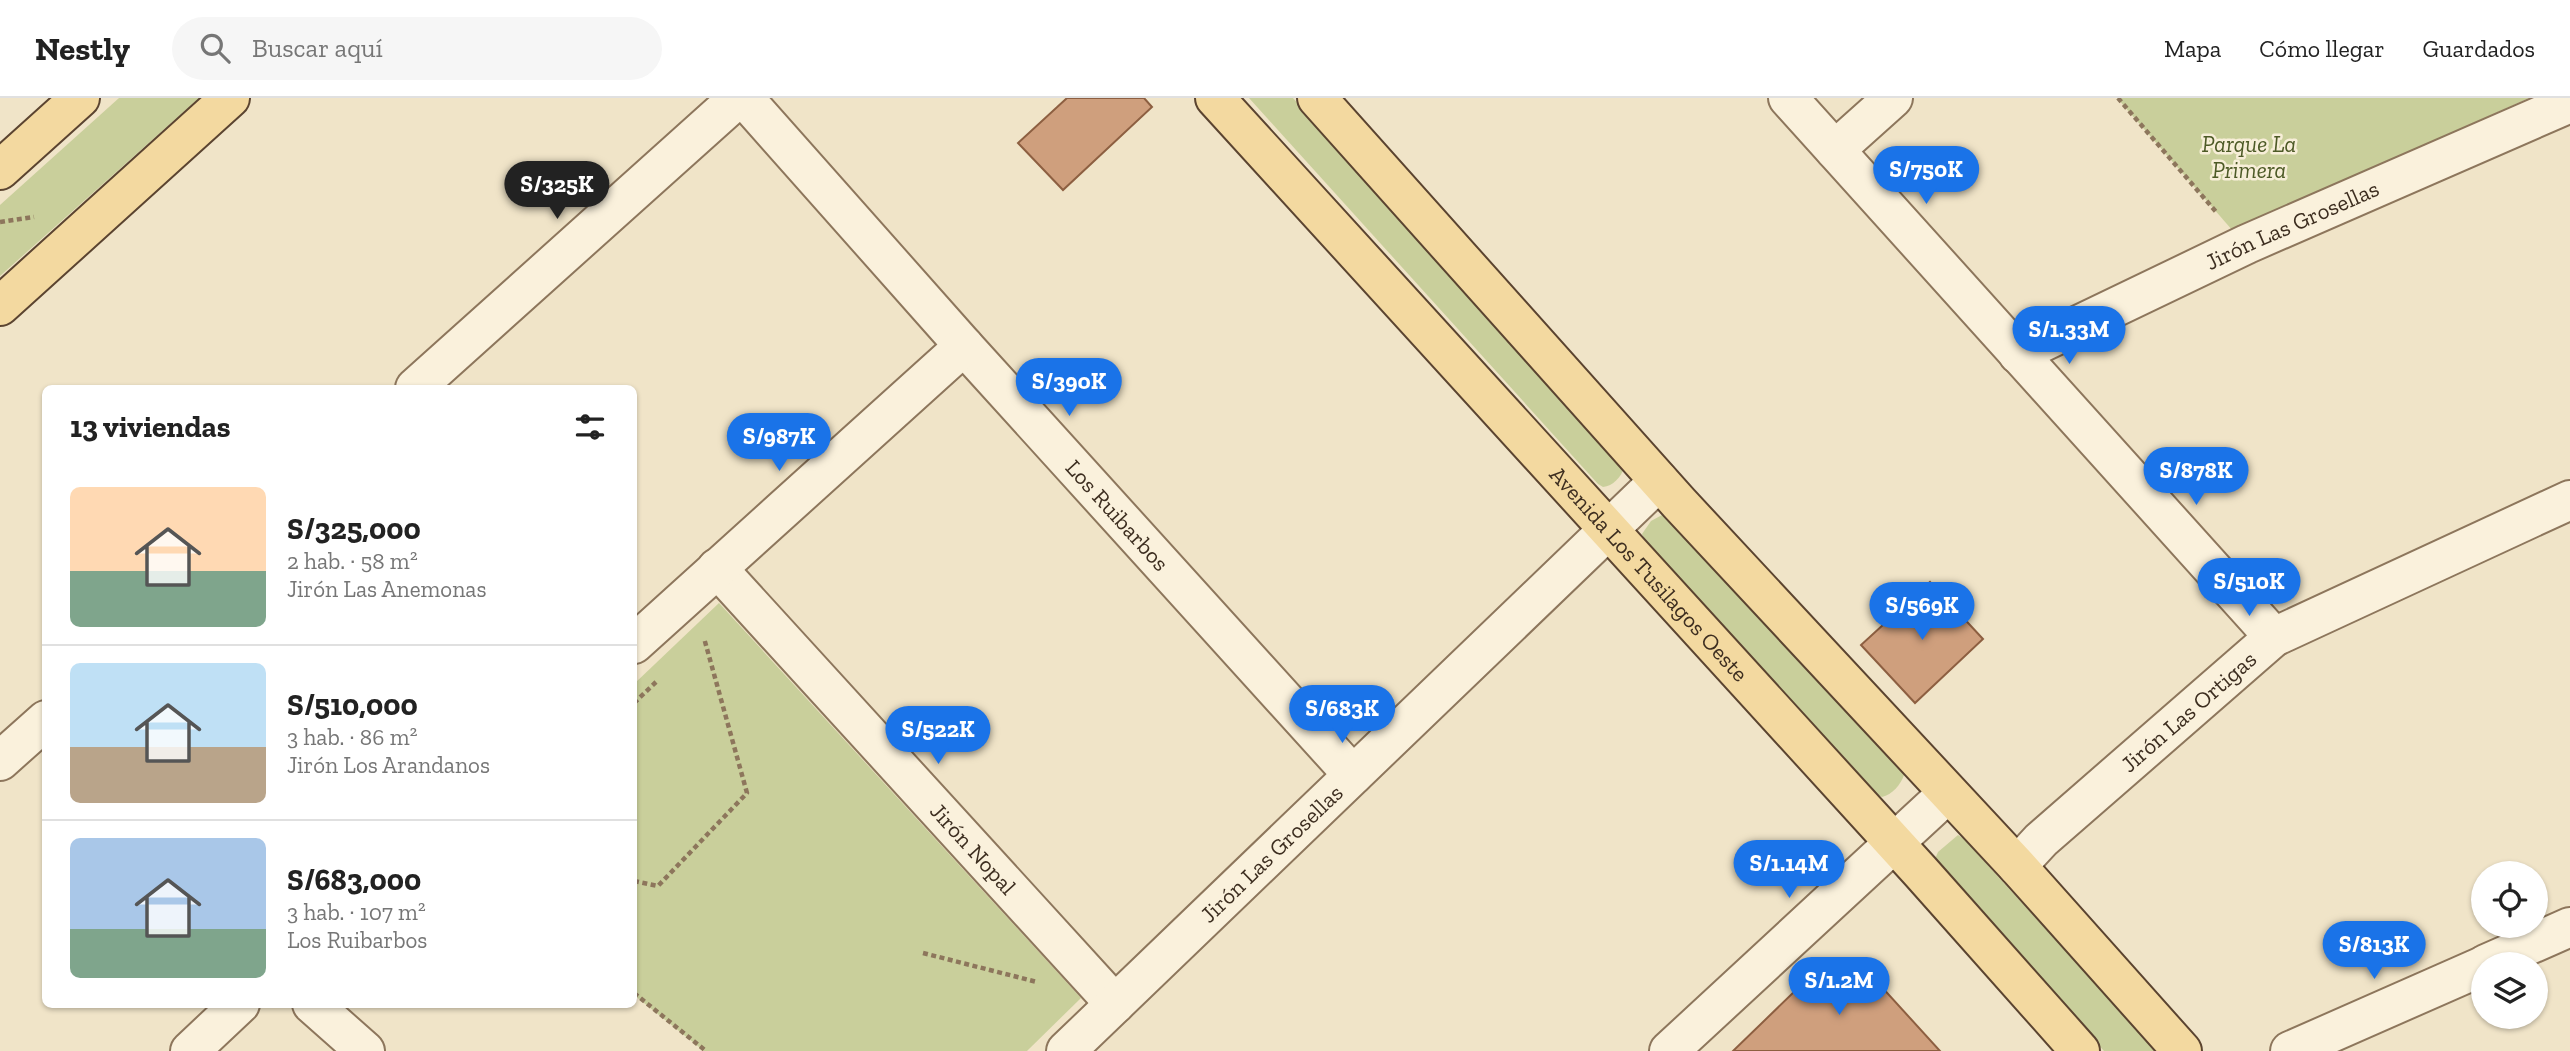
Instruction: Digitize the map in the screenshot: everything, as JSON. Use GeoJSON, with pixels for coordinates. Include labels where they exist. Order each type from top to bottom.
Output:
{"type":"FeatureCollection","features":[{"type":"Feature","properties":{"kind":"main road"},"geometry":{"type":"LineString","coordinates":[[0,170],[80,98]]}},
{"type":"Feature","properties":{"kind":"main road"},"geometry":{"type":"LineString","coordinates":[[0,306],[229,98]]}},
{"type":"Feature","properties":{"kind":"main road","name":"Avenida Los Tusilagos Oeste"},"geometry":{"type":"LineString","coordinates":[[1215,98],[1894,842],[2080,1051]]}},
{"type":"Feature","properties":{"kind":"main road"},"geometry":{"type":"LineString","coordinates":[[1317,98],[1659,481],[2017,866],[2182,1051]]}},
{"type":"Feature","properties":{"kind":"street","name":"Los Ruibarbos"},"geometry":{"type":"LineString","coordinates":[[741,98],[1353,775]]}},
{"type":"Feature","properties":{"kind":"street"},"geometry":{"type":"LineString","coordinates":[[418,385],[741,98]]}},
{"type":"Feature","properties":{"kind":"street"},"geometry":{"type":"LineString","coordinates":[[1788,98],[2274,637]]}},
{"type":"Feature","properties":{"kind":"street"},"geometry":{"type":"LineString","coordinates":[[1835,150],[1892,98]]}},
{"type":"Feature","properties":{"kind":"street","name":"Jirón Las Grosellas"},"geometry":{"type":"LineString","coordinates":[[2018,354],[2247,244],[2570,103]]}},
{"type":"Feature","properties":{"kind":"street"},"geometry":{"type":"LineString","coordinates":[[637,642],[964,346]]}},
{"type":"Feature","properties":{"kind":"street","name":"Jirón Las Grosellas"},"geometry":{"type":"LineString","coordinates":[[1066,1051],[1659,481]]}},
{"type":"Feature","properties":{"kind":"street","name":"Jirón Las Ortigas"},"geometry":{"type":"LineString","coordinates":[[2017,866],[2041,840],[2274,637],[2570,500]]}},
{"type":"Feature","properties":{"kind":"street","name":"Jirón Nopal"},"geometry":{"type":"LineString","coordinates":[[717,568],[1115,1004]]}},
{"type":"Feature","properties":{"kind":"street"},"geometry":{"type":"LineString","coordinates":[[0,761],[42,724]]}},
{"type":"Feature","properties":{"kind":"street"},"geometry":{"type":"LineString","coordinates":[[1669,1051],[1948,793]]}},
{"type":"Feature","properties":{"kind":"street"},"geometry":{"type":"LineString","coordinates":[[2514,952],[2570,927]]}},
{"type":"Feature","properties":{"kind":"street"},"geometry":{"type":"LineString","coordinates":[[2291,1051],[2471,971]]}},
{"type":"Feature","properties":{"kind":"street"},"geometry":{"type":"LineString","coordinates":[[190,1051],[236,1008]]}},
{"type":"Feature","properties":{"kind":"street"},"geometry":{"type":"LineString","coordinates":[[317,1008],[365,1051]]}},
{"type":"Feature","properties":{"kind":"path"},"geometry":{"type":"LineString","coordinates":[[2118,98],[2247,244]]}},
{"type":"Feature","properties":{"kind":"path"},"geometry":{"type":"LineString","coordinates":[[637,882],[657,886],[747,793],[704,638]]}},
{"type":"Feature","properties":{"kind":"path"},"geometry":{"type":"LineString","coordinates":[[923,953],[1049,985]]}},
{"type":"Feature","properties":{"kind":"path"},"geometry":{"type":"LineString","coordinates":[[637,995],[706,1051]]}},
{"type":"Feature","properties":{"kind":"green space"},"geometry":{"type":"Polygon","coordinates":[[[119,98],[199,98],[0,276],[0,205],[119,98]]]}},
{"type":"Feature","properties":{"kind":"green space"},"geometry":{"type":"Polygon","coordinates":[[[1249,98],[1293,98],[1620,460],[1624,468],[1616,480],[1603,487],[1598,484],[1249,98]]]}},
{"type":"Feature","properties":{"kind":"green space","name":"Parque La Primera"},"geometry":{"type":"Polygon","coordinates":[[[2117,98],[2529,98],[2233,231],[2117,98]]]}},
{"type":"Feature","properties":{"kind":"green space"},"geometry":{"type":"Polygon","coordinates":[[[1662,515],[1900,767],[1904,775],[1893,792],[1882,797],[1877,794],[1645,541],[1642,534],[1651,521],[1662,515]]]}},
{"type":"Feature","properties":{"kind":"green space"},"geometry":{"type":"Polygon","coordinates":[[[719,603],[1081,998],[1027,1051],[704,1051],[637,997],[637,681],[719,603]]]}},
{"type":"Feature","properties":{"kind":"green space"},"geometry":{"type":"Polygon","coordinates":[[[1958,835],[2156,1051],[2104,1051],[1938,866],[1935,859],[1938,852],[1958,835]]]}},
{"type":"Feature","properties":{"kind":"building"},"geometry":{"type":"Polygon","coordinates":[[[1067,98],[1144,98],[1152,107],[1063,190],[1018,143],[1067,98]]]}},
{"type":"Feature","properties":{"kind":"building"},"geometry":{"type":"Polygon","coordinates":[[[1930,582],[1983,639],[1915,703],[1861,645],[1930,582]]]}},
{"type":"Feature","properties":{"kind":"building"},"geometry":{"type":"Polygon","coordinates":[[[1828,959],[1859,962],[1940,1051],[1733,1051],[1828,959]]]}}]}
